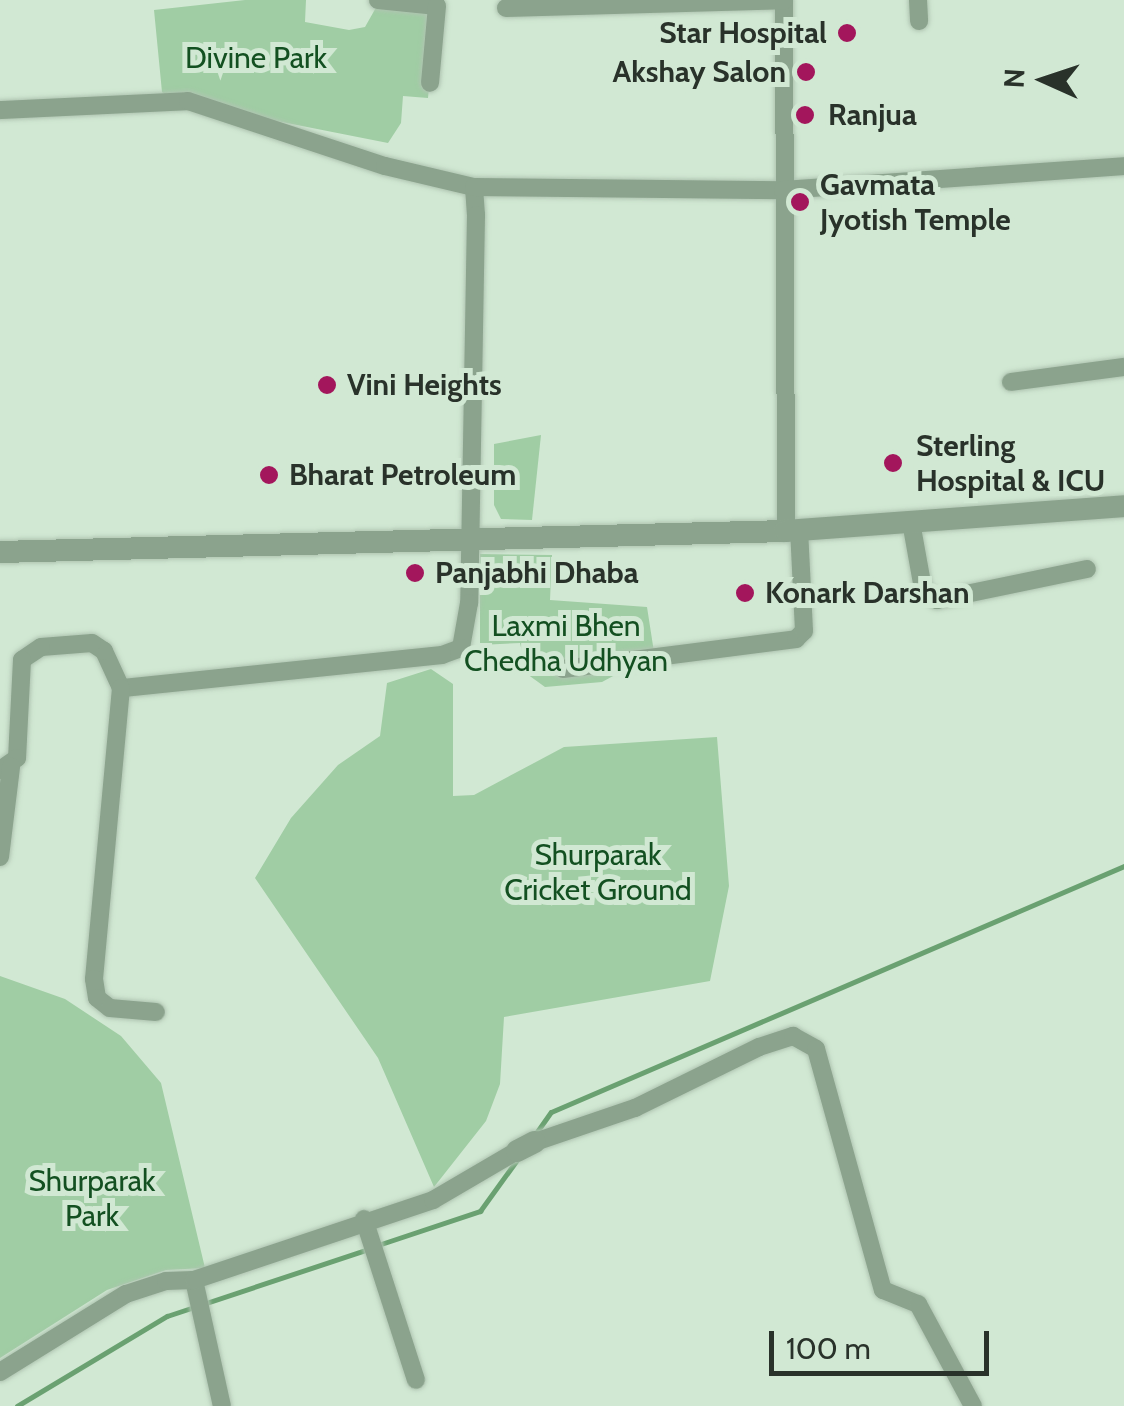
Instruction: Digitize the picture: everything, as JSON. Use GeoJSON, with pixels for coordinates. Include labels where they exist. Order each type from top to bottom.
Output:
{"type":"FeatureCollection","features":[{"type":"Feature","properties":{"kind":"street"},"geometry":{"type":"LineString","coordinates":[[378,0],[436,6],[430,84]]}},
{"type":"Feature","properties":{"kind":"street"},"geometry":{"type":"LineString","coordinates":[[506,8],[784,0],[792,531],[804,632],[796,638],[564,669]]}},
{"type":"Feature","properties":{"kind":"street"},"geometry":{"type":"LineString","coordinates":[[918,0],[919,20]]}},
{"type":"Feature","properties":{"kind":"street"},"geometry":{"type":"LineString","coordinates":[[0,110],[188,101],[385,166],[474,187],[784,190],[1124,166]]}},
{"type":"Feature","properties":{"kind":"street"},"geometry":{"type":"LineString","coordinates":[[121,688],[461,648],[468,629],[466,540],[474,187]]}},
{"type":"Feature","properties":{"kind":"street"},"geometry":{"type":"LineString","coordinates":[[1011,382],[1124,368]]}},
{"type":"Feature","properties":{"kind":"street"},"geometry":{"type":"LineString","coordinates":[[0,552],[792,531],[1124,506]]}},
{"type":"Feature","properties":{"kind":"street"},"geometry":{"type":"LineString","coordinates":[[910,522],[923,589],[937,600],[1086,569]]}},
{"type":"Feature","properties":{"kind":"street"},"geometry":{"type":"LineString","coordinates":[[0,857],[6,768],[17,758],[18,674],[30,650],[92,644],[104,651],[121,688],[94,979],[97,998],[110,1008],[156,1012]]}},
{"type":"Feature","properties":{"kind":"street"},"geometry":{"type":"LineString","coordinates":[[0,1372],[126,1294],[166,1281],[195,1283],[364,1219],[433,1200],[526,1147],[635,1108],[793,1036],[816,1049],[883,1290],[918,1304],[973,1406]]}},
{"type":"Feature","properties":{"kind":"street"},"geometry":{"type":"LineString","coordinates":[[364,1219],[416,1380]]}},
{"type":"Feature","properties":{"kind":"street"},"geometry":{"type":"LineString","coordinates":[[195,1283],[208,1324],[222,1406]]}},
{"type":"Feature","properties":{"kind":"green space","name":"Divine Park"},"geometry":{"type":"Polygon","coordinates":[[[245,0],[306,0],[305,22],[349,30],[365,27],[378,4],[437,6],[428,98],[403,96],[401,123],[388,143],[171,100],[162,92],[154,10],[245,0]]]}},
{"type":"Feature","properties":{"kind":"green space"},"geometry":{"type":"Polygon","coordinates":[[[541,435],[532,520],[501,519],[494,505],[494,444],[541,435]]]}},
{"type":"Feature","properties":{"kind":"green space","name":"Laxmi Bhen Chedha Udhyan"},"geometry":{"type":"Polygon","coordinates":[[[480,554],[552,555],[550,600],[647,607],[656,665],[626,669],[602,682],[545,687],[527,674],[520,643],[480,645],[480,554]]]}},
{"type":"Feature","properties":{"kind":"green space","name":"Shurparak Cricket Ground"},"geometry":{"type":"Polygon","coordinates":[[[431,669],[453,684],[453,796],[474,795],[564,747],[717,737],[729,886],[710,981],[504,1017],[500,1084],[486,1121],[434,1187],[378,1058],[255,878],[291,818],[338,765],[380,736],[387,683],[431,669]]]}},
{"type":"Feature","properties":{"kind":"green space","name":"Shurparak Park"},"geometry":{"type":"Polygon","coordinates":[[[0,976],[65,999],[121,1036],[161,1083],[205,1268],[166,1270],[107,1290],[0,1358],[0,976]]]}},
{"type":"Feature","properties":{"kind":"waterway"},"geometry":{"type":"LineString","coordinates":[[534,1136],[551,1112],[1124,866]]}},
{"type":"Feature","properties":{"kind":"waterway"},"geometry":{"type":"LineString","coordinates":[[378,1245],[480,1211],[516,1161]]}},
{"type":"Feature","properties":{"kind":"waterway"},"geometry":{"type":"LineString","coordinates":[[17,1406],[167,1316],[368,1249]]}},
{"type":"Feature","properties":{"kind":"place","name":"Star Hospital"},"geometry":{"type":"Point","coordinates":[847,33]}},
{"type":"Feature","properties":{"kind":"place","name":"Akshay Salon"},"geometry":{"type":"Point","coordinates":[806,72]}},
{"type":"Feature","properties":{"kind":"place","name":"Ranjua"},"geometry":{"type":"Point","coordinates":[805,115]}},
{"type":"Feature","properties":{"kind":"place","name":"Gavmata Jyotish Temple"},"geometry":{"type":"Point","coordinates":[800,202]}},
{"type":"Feature","properties":{"kind":"place","name":"Vini Heights"},"geometry":{"type":"Point","coordinates":[327,385]}},
{"type":"Feature","properties":{"kind":"place","name":"Sterling Hospital & ICU"},"geometry":{"type":"Point","coordinates":[893,463]}},
{"type":"Feature","properties":{"kind":"place","name":"Bharat Petroleum"},"geometry":{"type":"Point","coordinates":[269,475]}},
{"type":"Feature","properties":{"kind":"place","name":"Panjabhi Dhaba"},"geometry":{"type":"Point","coordinates":[415,573]}},
{"type":"Feature","properties":{"kind":"place","name":"Konark Darshan"},"geometry":{"type":"Point","coordinates":[745,593]}}]}
